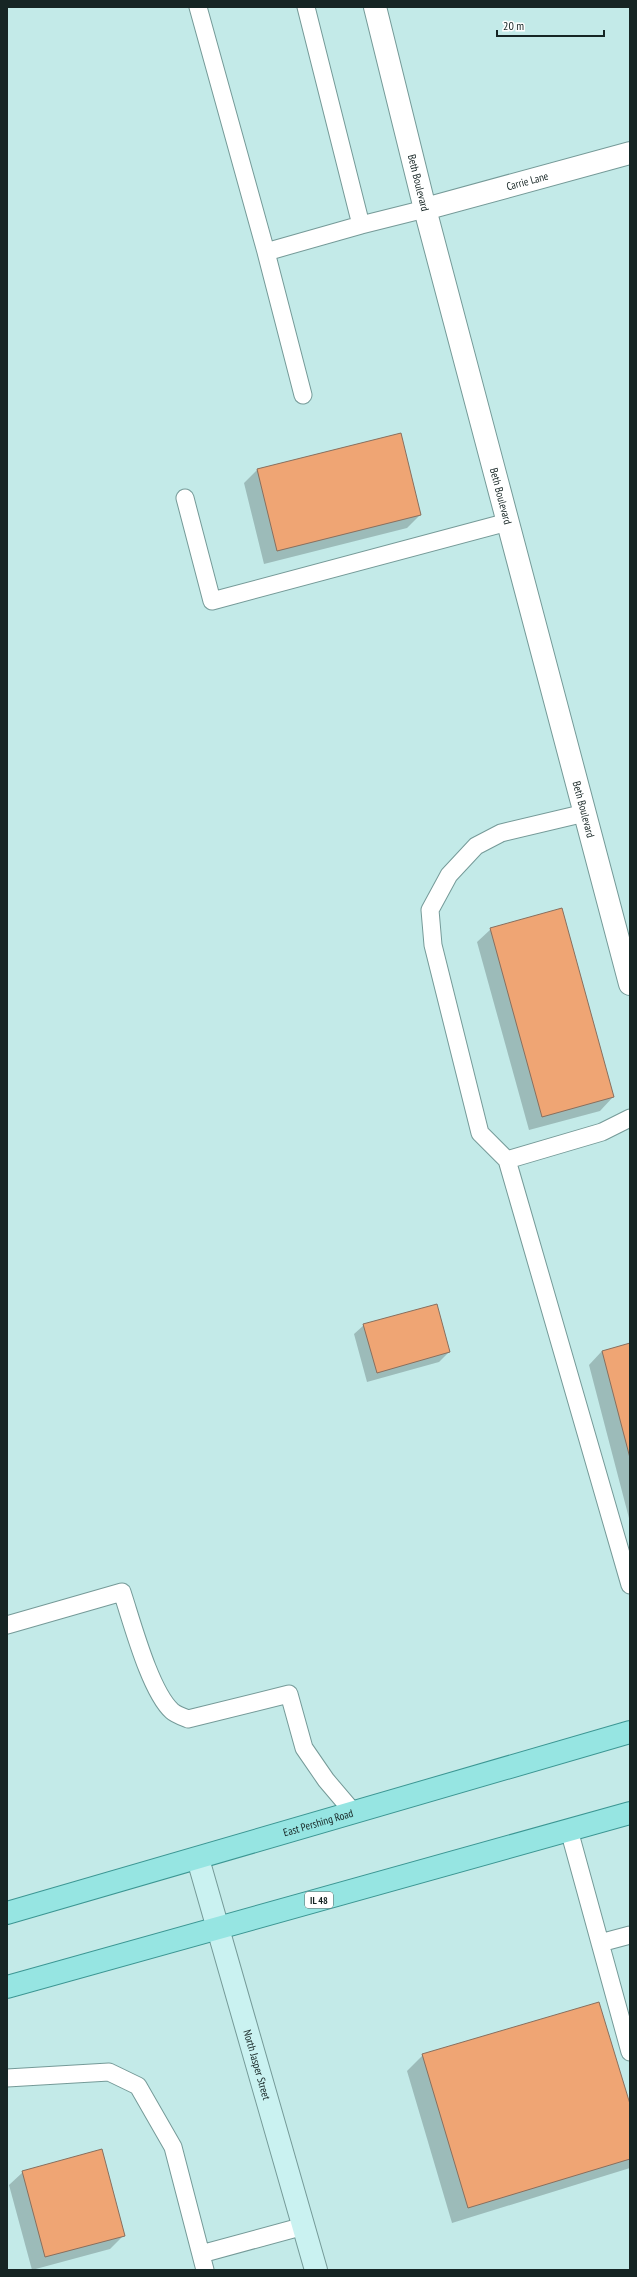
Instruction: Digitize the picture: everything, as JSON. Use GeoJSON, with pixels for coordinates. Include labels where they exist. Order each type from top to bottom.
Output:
{"type":"FeatureCollection","features":[{"type":"Feature","properties":{"kind":"main road","name":"East Pershing Road"},"geometry":{"type":"LineString","coordinates":[[7,1913],[630,1732]]}},
{"type":"Feature","properties":{"kind":"main road","name":"IL 48"},"geometry":{"type":"LineString","coordinates":[[7,1987],[630,1813]]}},
{"type":"Feature","properties":{"kind":"street","name":"Beth Boulevard"},"geometry":{"type":"LineString","coordinates":[[375,7],[425,209],[630,984]]}},
{"type":"Feature","properties":{"kind":"street","name":"Carrie Lane"},"geometry":{"type":"LineString","coordinates":[[425,209],[630,153]]}},
{"type":"Feature","properties":{"kind":"street","name":"North Jasper Street"},"geometry":{"type":"LineString","coordinates":[[198,1858],[316,2270]]}},
{"type":"Feature","properties":{"kind":"lane"},"geometry":{"type":"LineString","coordinates":[[198,7],[266,252],[303,395]]}},
{"type":"Feature","properties":{"kind":"lane"},"geometry":{"type":"LineString","coordinates":[[306,7],[361,225]]}},
{"type":"Feature","properties":{"kind":"lane"},"geometry":{"type":"LineString","coordinates":[[266,252],[361,225],[425,209]]}},
{"type":"Feature","properties":{"kind":"lane"},"geometry":{"type":"LineString","coordinates":[[185,498],[212,601],[508,522]]}},
{"type":"Feature","properties":{"kind":"lane"},"geometry":{"type":"LineString","coordinates":[[585,813],[501,834],[476,846],[448,875],[430,910],[432,945],[480,1133],[507,1160],[630,1586]]}},
{"type":"Feature","properties":{"kind":"lane"},"geometry":{"type":"LineString","coordinates":[[507,1160],[602,1132],[630,1118]]}},
{"type":"Feature","properties":{"kind":"lane"},"geometry":{"type":"LineString","coordinates":[[7,1625],[122,1592],[148,1669],[158,1690],[172,1711],[188,1719],[288,1694],[304,1748],[326,1780],[354,1813]]}},
{"type":"Feature","properties":{"kind":"lane"},"geometry":{"type":"LineString","coordinates":[[569,1830],[630,2052]]}},
{"type":"Feature","properties":{"kind":"lane"},"geometry":{"type":"LineString","coordinates":[[600,1943],[630,1935]]}},
{"type":"Feature","properties":{"kind":"lane"},"geometry":{"type":"LineString","coordinates":[[7,2078],[108,2072],[138,2086],[173,2147],[203,2262],[304,2226]]}},
{"type":"Feature","properties":{"kind":"building"},"geometry":{"type":"Polygon","coordinates":[[[401,433],[421,515],[277,551],[257,469],[401,433]]]}},
{"type":"Feature","properties":{"kind":"building"},"geometry":{"type":"Polygon","coordinates":[[[562,908],[614,1097],[542,1117],[490,928],[562,908]]]}},
{"type":"Feature","properties":{"kind":"building"},"geometry":{"type":"Polygon","coordinates":[[[437,1304],[450,1352],[377,1373],[363,1324],[437,1304]]]}},
{"type":"Feature","properties":{"kind":"building"},"geometry":{"type":"Polygon","coordinates":[[[630,1343],[630,1458],[602,1351],[630,1343]]]}},
{"type":"Feature","properties":{"kind":"building"},"geometry":{"type":"Polygon","coordinates":[[[599,2002],[630,2104],[630,2159],[468,2208],[422,2054],[599,2002]]]}},
{"type":"Feature","properties":{"kind":"building"},"geometry":{"type":"Polygon","coordinates":[[[102,2149],[125,2236],[45,2257],[22,2171],[102,2149]]]}}]}
